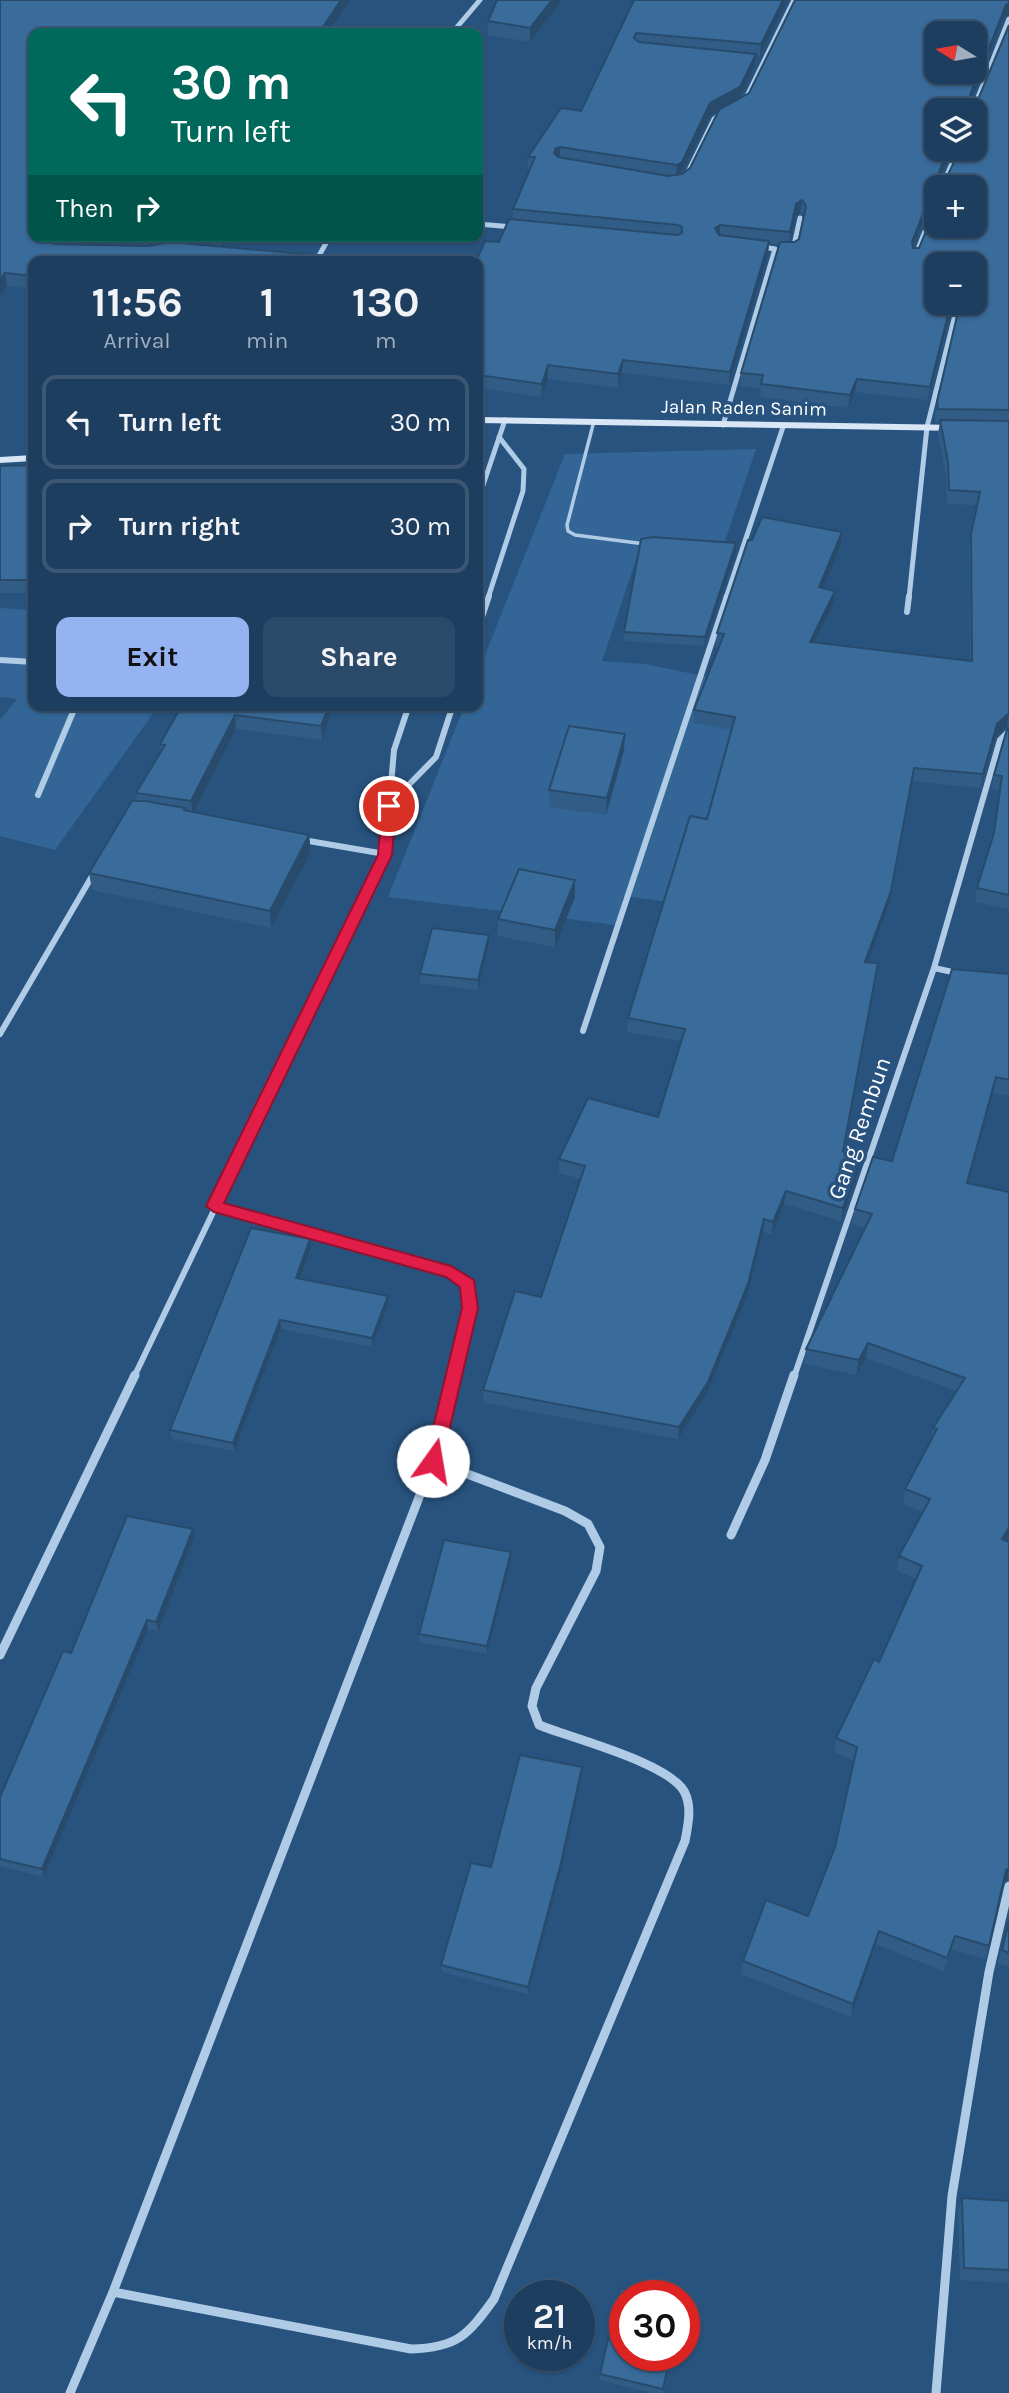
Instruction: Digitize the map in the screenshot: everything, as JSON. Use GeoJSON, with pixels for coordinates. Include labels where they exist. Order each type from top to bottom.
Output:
{"type":"FeatureCollection","features":[{"type":"Feature","properties":{"kind":"street"},"geometry":{"type":"LineString","coordinates":[[456,28],[480,0]]}},
{"type":"Feature","properties":{"kind":"street"},"geometry":{"type":"LineString","coordinates":[[743,103],[794,0]]}},
{"type":"Feature","properties":{"kind":"street"},"geometry":{"type":"LineString","coordinates":[[978,98],[1009,19]]}},
{"type":"Feature","properties":{"kind":"street"},"geometry":{"type":"LineString","coordinates":[[751,61],[763,62]]}},
{"type":"Feature","properties":{"kind":"street"},"geometry":{"type":"LineString","coordinates":[[678,183],[685,178],[714,119],[729,111]]}},
{"type":"Feature","properties":{"kind":"street"},"geometry":{"type":"LineString","coordinates":[[753,246],[793,250],[800,218]]}},
{"type":"Feature","properties":{"kind":"street"},"geometry":{"type":"LineString","coordinates":[[483,225],[517,228]]}},
{"type":"Feature","properties":{"kind":"street"},"geometry":{"type":"LineString","coordinates":[[915,257],[924,234]]}},
{"type":"Feature","properties":{"kind":"street"},"geometry":{"type":"LineString","coordinates":[[723,425],[775,249]]}},
{"type":"Feature","properties":{"kind":"street"},"geometry":{"type":"LineString","coordinates":[[906,612],[927,427],[955,315]]}},
{"type":"Feature","properties":{"kind":"street","name":"Jalan Raden Sanim"},"geometry":{"type":"LineString","coordinates":[[483,420],[968,428]]}},
{"type":"Feature","properties":{"kind":"street"},"geometry":{"type":"LineString","coordinates":[[483,485],[505,420]]}},
{"type":"Feature","properties":{"kind":"street"},"geometry":{"type":"LineString","coordinates":[[583,1031],[783,427]]}},
{"type":"Feature","properties":{"kind":"street"},"geometry":{"type":"LineString","coordinates":[[483,614],[523,491],[524,468],[499,437]]}},
{"type":"Feature","properties":{"kind":"street"},"geometry":{"type":"LineString","coordinates":[[0,460],[28,458]]}},
{"type":"Feature","properties":{"kind":"street"},"geometry":{"type":"LineString","coordinates":[[0,660],[28,662]]}},
{"type":"Feature","properties":{"kind":"street"},"geometry":{"type":"LineString","coordinates":[[38,795],[73,711]]}},
{"type":"Feature","properties":{"kind":"street"},"geometry":{"type":"LineString","coordinates":[[0,1655],[385,855],[394,750],[407,711]]}},
{"type":"Feature","properties":{"kind":"street"},"geometry":{"type":"LineString","coordinates":[[389,806],[436,757],[451,711]]}},
{"type":"Feature","properties":{"kind":"street","name":"Gang Rembun"},"geometry":{"type":"LineString","coordinates":[[731,1535],[765,1460],[934,968],[1000,740],[1009,731]]}},
{"type":"Feature","properties":{"kind":"street"},"geometry":{"type":"LineString","coordinates":[[293,838],[385,855]]}},
{"type":"Feature","properties":{"kind":"street"},"geometry":{"type":"LineString","coordinates":[[0,1034],[101,861]]}},
{"type":"Feature","properties":{"kind":"street"},"geometry":{"type":"LineString","coordinates":[[934,968],[972,977]]}},
{"type":"Feature","properties":{"kind":"street"},"geometry":{"type":"LineString","coordinates":[[71,2393],[113,2292],[433,1461],[470,1308],[468,1284],[451,1272],[214,1206]]}},
{"type":"Feature","properties":{"kind":"street"},"geometry":{"type":"LineString","coordinates":[[113,2292],[411,2349],[439,2349],[466,2337],[494,2300],[685,1841],[690,1809],[683,1788],[662,1771],[539,1725],[532,1706],[536,1688],[596,1571],[600,1547],[587,1524],[565,1511],[433,1461]]}},
{"type":"Feature","properties":{"kind":"street"},"geometry":{"type":"LineString","coordinates":[[936,2393],[952,2196],[989,1972],[1009,1886]]}},
{"type":"Feature","properties":{"kind":"lane"},"geometry":{"type":"LineString","coordinates":[[594,421],[567,525],[568,531],[575,535],[648,544]]}},
{"type":"Feature","properties":{"kind":"shaded area"},"geometry":{"type":"Polygon","coordinates":[[[756,449],[722,550],[641,545],[602,661],[645,664],[805,697],[693,905],[624,896],[617,925],[388,897],[463,711],[483,711],[483,660],[565,454],[756,449]]]}},
{"type":"Feature","properties":{"kind":"shaded area"},"geometry":{"type":"Polygon","coordinates":[[[0,608],[28,610],[28,711],[155,711],[55,850],[0,836],[0,720],[17,699],[0,697],[0,608]]]}},
{"type":"Feature","properties":{"kind":"building"},"geometry":{"type":"Polygon","coordinates":[[[0,0],[341,0],[322,28],[28,28],[28,242],[148,246],[170,242],[326,256],[28,256],[28,275],[5,273],[0,280],[0,0]]]}},
{"type":"Feature","properties":{"kind":"building"},"geometry":{"type":"Polygon","coordinates":[[[497,0],[552,0],[530,28],[488,21],[497,0]]]}},
{"type":"Feature","properties":{"kind":"building"},"geometry":{"type":"Polygon","coordinates":[[[634,0],[783,0],[761,44],[636,33],[634,38],[639,42],[756,54],[740,87],[710,103],[682,162],[677,165],[560,147],[556,148],[554,153],[558,157],[668,176],[682,174],[690,168],[719,110],[749,93],[795,0],[1009,0],[987,52],[987,21],[924,21],[924,84],[974,84],[970,98],[924,98],[924,161],[944,161],[940,175],[924,175],[924,211],[912,242],[913,248],[919,248],[924,236],[987,238],[987,175],[948,175],[954,161],[987,161],[987,98],[979,98],[984,84],[987,84],[987,78],[1009,25],[1009,410],[938,409],[937,402],[957,315],[987,315],[987,252],[924,252],[924,315],[948,315],[930,387],[857,379],[850,395],[761,384],[763,375],[741,373],[780,242],[794,242],[799,239],[806,206],[802,200],[796,204],[790,232],[720,225],[715,228],[719,235],[769,241],[730,372],[623,360],[618,374],[548,365],[542,384],[483,376],[483,256],[478,256],[485,241],[499,242],[509,219],[677,235],[682,233],[682,227],[678,225],[513,209],[535,157],[528,157],[561,108],[581,111],[634,0]]]}},
{"type":"Feature","properties":{"kind":"building"},"geometry":{"type":"Polygon","coordinates":[[[940,420],[1009,421],[1009,713],[997,724],[983,774],[914,768],[891,891],[865,962],[878,963],[843,1151],[861,1156],[843,1208],[786,1191],[773,1222],[764,1219],[748,1284],[708,1382],[679,1427],[483,1390],[515,1291],[541,1297],[585,1166],[559,1159],[588,1098],[658,1117],[685,1029],[628,1018],[690,816],[707,819],[735,717],[694,710],[724,634],[717,633],[748,540],[752,540],[762,517],[842,532],[819,587],[835,591],[810,642],[972,661],[971,534],[980,492],[949,490],[948,462],[940,420]]]}},
{"type":"Feature","properties":{"kind":"building"},"geometry":{"type":"Polygon","coordinates":[[[28,465],[28,580],[0,580],[0,466],[28,465]]]}},
{"type":"Feature","properties":{"kind":"building"},"geometry":{"type":"Polygon","coordinates":[[[652,537],[736,543],[705,637],[624,632],[641,539],[652,537]]]}},
{"type":"Feature","properties":{"kind":"building"},"geometry":{"type":"Polygon","coordinates":[[[179,711],[327,711],[321,726],[235,715],[191,801],[136,793],[165,745],[160,744],[179,711]]]}},
{"type":"Feature","properties":{"kind":"building"},"geometry":{"type":"Polygon","coordinates":[[[569,726],[625,734],[607,798],[549,790],[569,726]]]}},
{"type":"Feature","properties":{"kind":"building"},"geometry":{"type":"Polygon","coordinates":[[[1009,728],[1009,895],[977,888],[994,833],[1002,776],[994,775],[1009,728]]]}},
{"type":"Feature","properties":{"kind":"building"},"geometry":{"type":"Polygon","coordinates":[[[132,801],[185,808],[184,810],[309,835],[270,911],[89,873],[132,801]]]}},
{"type":"Feature","properties":{"kind":"building"},"geometry":{"type":"Polygon","coordinates":[[[519,869],[575,880],[555,930],[498,919],[519,869]]]}},
{"type":"Feature","properties":{"kind":"building"},"geometry":{"type":"Polygon","coordinates":[[[432,928],[489,935],[478,980],[420,974],[432,928]]]}},
{"type":"Feature","properties":{"kind":"building"},"geometry":{"type":"Polygon","coordinates":[[[952,969],[1009,974],[1009,1080],[996,1077],[967,1183],[1009,1192],[1009,1528],[1002,1539],[1009,1542],[1009,1868],[1006,1870],[989,1946],[955,1936],[947,1958],[879,1931],[853,2004],[743,1961],[766,1900],[808,1916],[835,1847],[857,1747],[836,1738],[874,1659],[879,1662],[922,1566],[899,1556],[930,1499],[905,1489],[937,1429],[933,1428],[965,1378],[868,1343],[859,1360],[806,1349],[872,1214],[855,1209],[873,1157],[892,1161],[952,969]]]}},
{"type":"Feature","properties":{"kind":"building"},"geometry":{"type":"Polygon","coordinates":[[[251,1228],[310,1239],[296,1278],[388,1296],[372,1338],[280,1320],[233,1443],[170,1430],[251,1228]]]}},
{"type":"Feature","properties":{"kind":"building"},"geometry":{"type":"Polygon","coordinates":[[[127,1516],[193,1529],[156,1622],[147,1620],[42,1869],[0,1859],[0,1797],[63,1651],[71,1653],[127,1516]]]}},
{"type":"Feature","properties":{"kind":"building"},"geometry":{"type":"Polygon","coordinates":[[[444,1540],[511,1552],[487,1646],[419,1634],[444,1540]]]}},
{"type":"Feature","properties":{"kind":"building"},"geometry":{"type":"Polygon","coordinates":[[[520,1755],[582,1767],[561,1863],[528,1987],[441,1965],[471,1863],[491,1867],[520,1755]]]}},
{"type":"Feature","properties":{"kind":"building"},"geometry":{"type":"Polygon","coordinates":[[[1009,1921],[1009,1953],[1002,1950],[1009,1921]]]}},
{"type":"Feature","properties":{"kind":"building"},"geometry":{"type":"Polygon","coordinates":[[[962,2198],[1009,2201],[1009,2270],[964,2268],[962,2198]]]}},
{"type":"Feature","properties":{"kind":"building"},"geometry":{"type":"Polygon","coordinates":[[[609,2335],[609,2371],[667,2371],[663,2389],[600,2374],[609,2335]]]}},
{"type":"Feature","properties":{"kind":"route"},"geometry":{"type":"LineString","coordinates":[[389,806],[385,855],[214,1206],[451,1272],[468,1284],[470,1308],[433,1461]]}}]}
